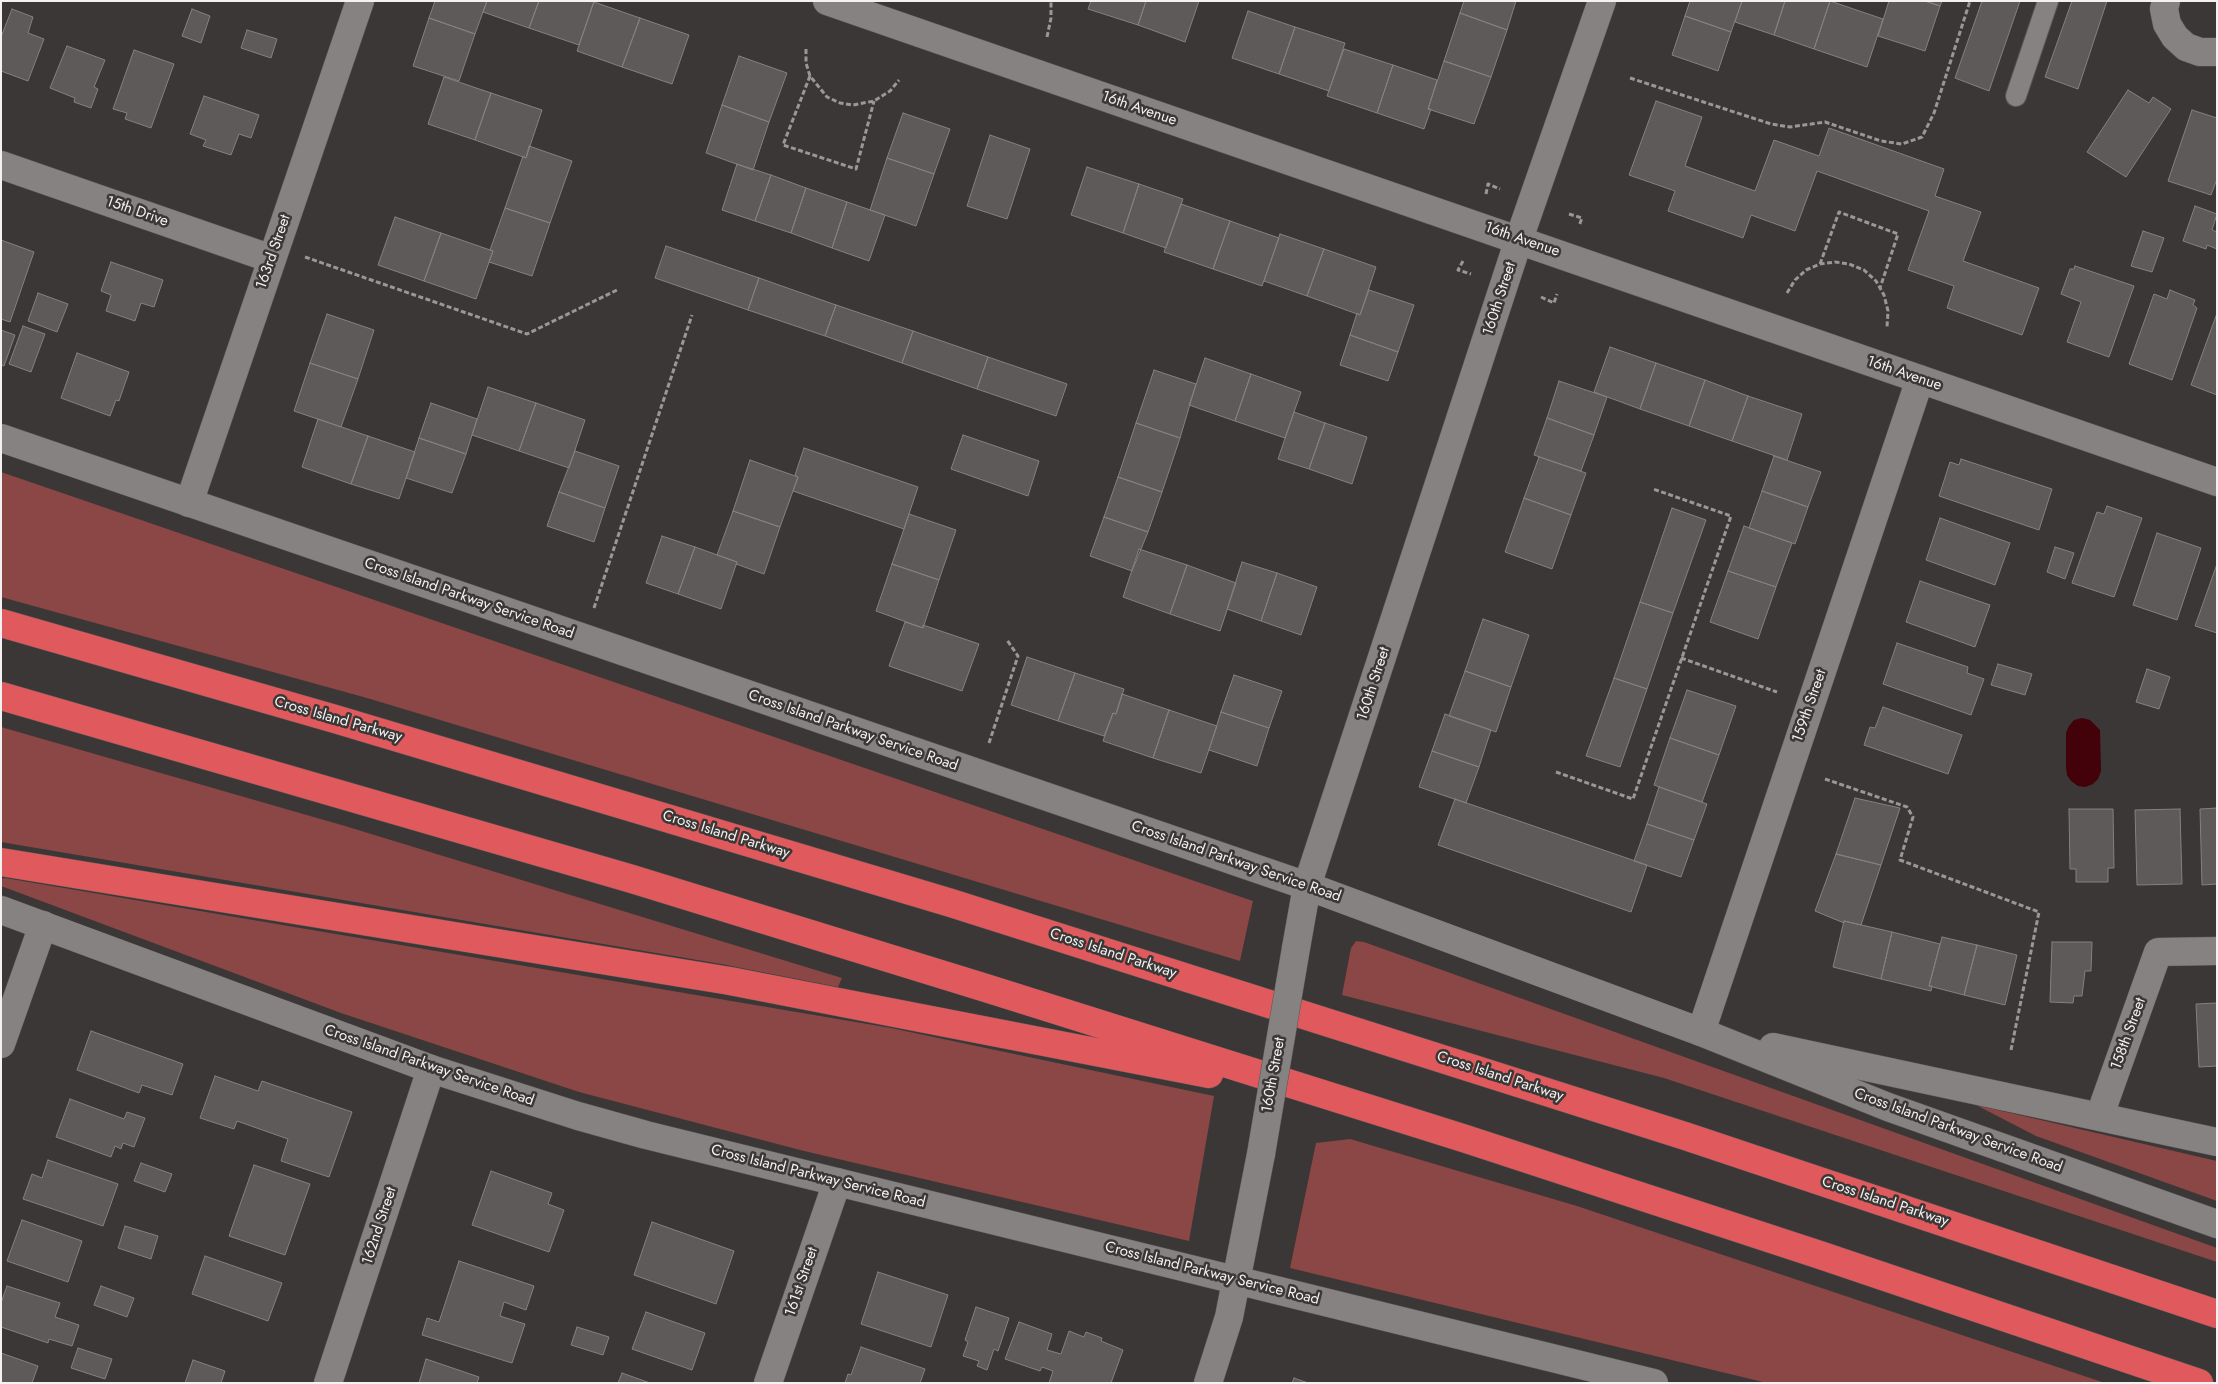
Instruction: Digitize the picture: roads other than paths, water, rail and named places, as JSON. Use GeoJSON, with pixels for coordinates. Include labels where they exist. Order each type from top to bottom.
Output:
{"type":"FeatureCollection","features":[{"type":"Feature","properties":{"kind":"highway","name":"Cross Island Parkway"},"geometry":{"type":"LineString","coordinates":[[1,623],[335,719],[951,903],[1543,1090],[2217,1314]]}},
{"type":"Feature","properties":{"kind":"highway"},"geometry":{"type":"LineString","coordinates":[[1,696],[632,879],[1347,1102],[1820,1255],[2199,1383]]}},
{"type":"Feature","properties":{"kind":"highway"},"geometry":{"type":"LineString","coordinates":[[1,862],[730,981],[1347,1102]]}},
{"type":"Feature","properties":{"kind":"highway"},"geometry":{"type":"LineString","coordinates":[[1989,1237],[2217,1303]]}},
{"type":"Feature","properties":{"kind":"street","name":"163rd Street"},"geometry":{"type":"LineString","coordinates":[[189,503],[360,1]]}},
{"type":"Feature","properties":{"kind":"street","name":"16th Avenue"},"geometry":{"type":"LineString","coordinates":[[827,1],[1520,239],[2217,482]]}},
{"type":"Feature","properties":{"kind":"street","name":"160th Street"},"geometry":{"type":"LineString","coordinates":[[1208,1383],[1229,1317],[1237,1281],[1307,886],[1520,239],[1602,1]]}},
{"type":"Feature","properties":{"kind":"street"},"geometry":{"type":"LineString","coordinates":[[2166,1],[2164,9],[2167,24],[2174,37],[2186,47],[2200,52],[2217,52]]}},
{"type":"Feature","properties":{"kind":"street","name":"15th Drive"},"geometry":{"type":"LineString","coordinates":[[1,166],[272,258]]}},
{"type":"Feature","properties":{"kind":"street","name":"159th Street"},"geometry":{"type":"LineString","coordinates":[[1701,1032],[1920,379]]}},
{"type":"Feature","properties":{"kind":"street","name":"Cross Island Parkway Service Road"},"geometry":{"type":"LineString","coordinates":[[1,438],[1307,886],[1701,1032],[1888,1107],[2217,1224]]}},
{"type":"Feature","properties":{"kind":"street","name":"Cross Island Parkway Service Road"},"geometry":{"type":"LineString","coordinates":[[1,910],[431,1069],[587,1118],[837,1182],[1651,1382]]}},
{"type":"Feature","properties":{"kind":"street"},"geometry":{"type":"LineString","coordinates":[[1,1044],[42,925]]}},
{"type":"Feature","properties":{"kind":"street","name":"158th Street"},"geometry":{"type":"LineString","coordinates":[[2100,1115],[2158,952],[2217,951]]}},
{"type":"Feature","properties":{"kind":"street","name":"Cross Island Parkway Service Road"},"geometry":{"type":"LineString","coordinates":[[1701,1032],[2100,1115],[2217,1142]]}},
{"type":"Feature","properties":{"kind":"street","name":"162nd Street"},"geometry":{"type":"LineString","coordinates":[[328,1383],[431,1069]]}},
{"type":"Feature","properties":{"kind":"street","name":"161st Street"},"geometry":{"type":"LineString","coordinates":[[768,1383],[837,1182]]}},
{"type":"Feature","properties":{"kind":"lane"},"geometry":{"type":"LineString","coordinates":[[2016,96],[2048,1]]}}]}
